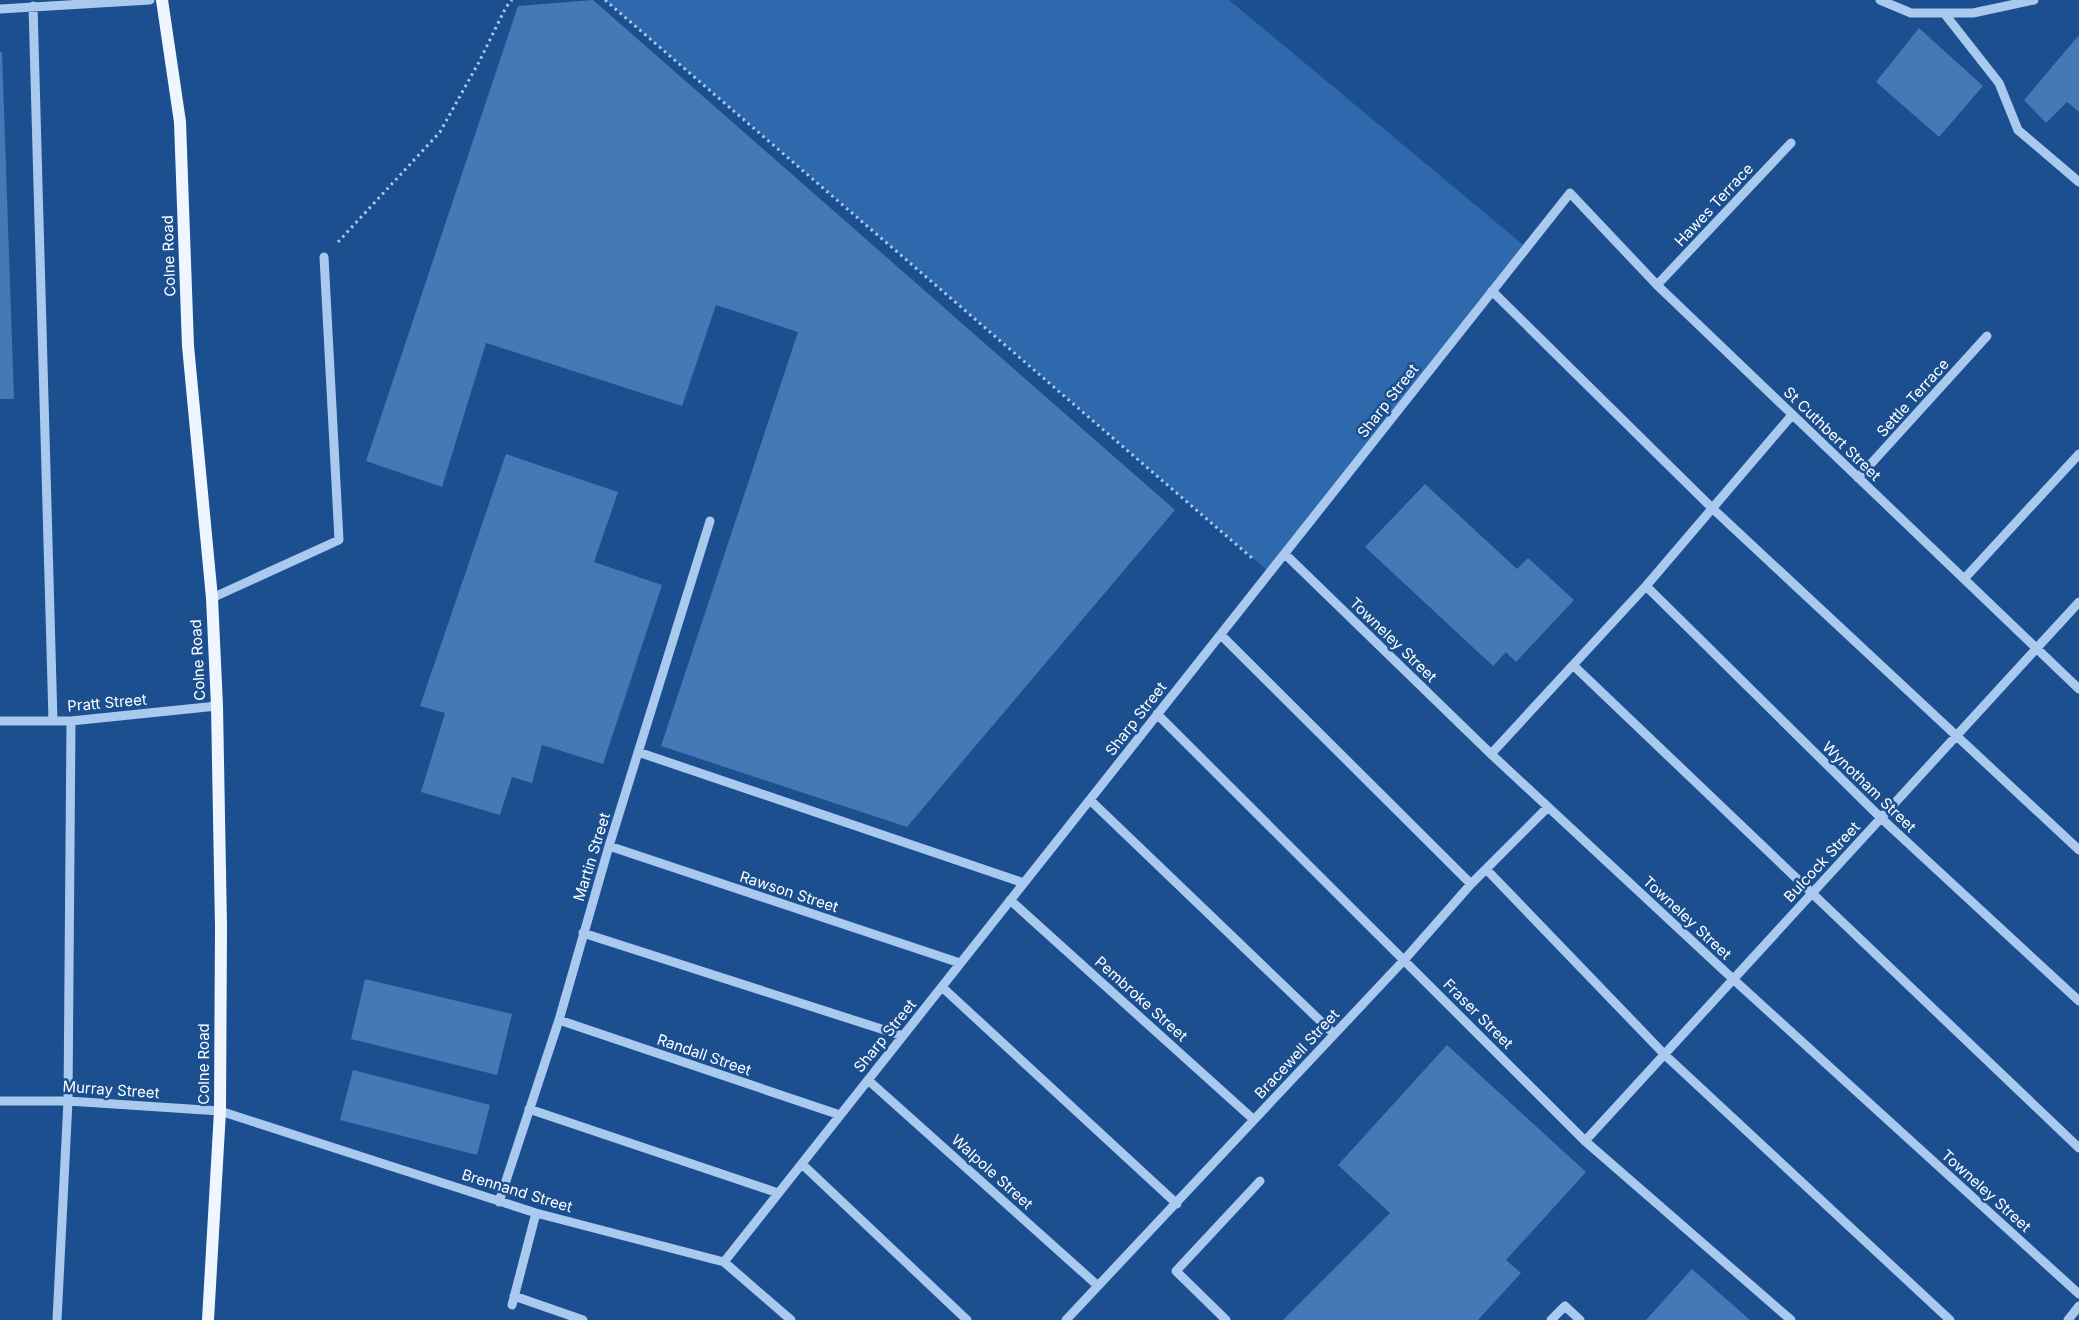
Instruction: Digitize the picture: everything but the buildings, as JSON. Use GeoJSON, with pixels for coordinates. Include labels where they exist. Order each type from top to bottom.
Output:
{"type":"FeatureCollection","features":[{"type":"Feature","properties":{"kind":"main road","name":"Colne Road"},"geometry":{"type":"LineString","coordinates":[[162,0],[180,122],[188,346],[212,598],[217,706],[221,927],[220,1112],[208,1320]]}},
{"type":"Feature","properties":{"kind":"street"},"geometry":{"type":"LineString","coordinates":[[0,9],[150,0]]}},
{"type":"Feature","properties":{"kind":"street"},"geometry":{"type":"LineString","coordinates":[[1880,0],[1911,13],[1973,13],[2034,0]]}},
{"type":"Feature","properties":{"kind":"street"},"geometry":{"type":"LineString","coordinates":[[33,6],[53,721]]}},
{"type":"Feature","properties":{"kind":"street"},"geometry":{"type":"LineString","coordinates":[[1944,13],[1999,83],[2018,130],[2079,182]]}},
{"type":"Feature","properties":{"kind":"street","name":"Hawes Terrace"},"geometry":{"type":"LineString","coordinates":[[1657,285],[1791,143]]}},
{"type":"Feature","properties":{"kind":"street","name":"Sharp Street"},"geometry":{"type":"LineString","coordinates":[[724,1262],[1570,193]]}},
{"type":"Feature","properties":{"kind":"street","name":"St Cuthbert Street"},"geometry":{"type":"LineString","coordinates":[[1570,193],[1657,285],[2079,690]]}},
{"type":"Feature","properties":{"kind":"street"},"geometry":{"type":"LineString","coordinates":[[212,598],[339,540],[324,257]]}},
{"type":"Feature","properties":{"kind":"street"},"geometry":{"type":"LineString","coordinates":[[1492,291],[1712,508],[2079,850]]}},
{"type":"Feature","properties":{"kind":"street","name":"Settle Terrace"},"geometry":{"type":"LineString","coordinates":[[1858,478],[1987,336]]}},
{"type":"Feature","properties":{"kind":"street"},"geometry":{"type":"LineString","coordinates":[[1491,754],[1646,586],[1792,415]]}},
{"type":"Feature","properties":{"kind":"street"},"geometry":{"type":"LineString","coordinates":[[1964,579],[2079,454]]}},
{"type":"Feature","properties":{"kind":"street","name":"Martin Street"},"geometry":{"type":"LineString","coordinates":[[499,1202],[559,1020],[609,846],[710,521]]}},
{"type":"Feature","properties":{"kind":"street","name":"Towneley Street"},"geometry":{"type":"LineString","coordinates":[[1284,554],[1491,754],[1733,980],[2079,1294]]}},
{"type":"Feature","properties":{"kind":"street","name":"Wynotham Street"},"geometry":{"type":"LineString","coordinates":[[1646,586],[1881,818],[2079,1001]]}},
{"type":"Feature","properties":{"kind":"street","name":"Bulcock Street"},"geometry":{"type":"LineString","coordinates":[[1585,1141],[2079,602]]}},
{"type":"Feature","properties":{"kind":"street"},"geometry":{"type":"LineString","coordinates":[[1221,635],[1471,884]]}},
{"type":"Feature","properties":{"kind":"street"},"geometry":{"type":"LineString","coordinates":[[1573,665],[2079,1148]]}},
{"type":"Feature","properties":{"kind":"street","name":"Pratt Street"},"geometry":{"type":"LineString","coordinates":[[0,720],[71,721],[217,706]]}},
{"type":"Feature","properties":{"kind":"street","name":"Fraser Street"},"geometry":{"type":"LineString","coordinates":[[1158,714],[1585,1141],[1792,1320]]}},
{"type":"Feature","properties":{"kind":"street"},"geometry":{"type":"LineString","coordinates":[[57,1320],[68,1100],[71,721]]}},
{"type":"Feature","properties":{"kind":"street"},"geometry":{"type":"LineString","coordinates":[[638,752],[1024,882]]}},
{"type":"Feature","properties":{"kind":"street"},"geometry":{"type":"LineString","coordinates":[[1090,800],[1334,1034]]}},
{"type":"Feature","properties":{"kind":"street","name":"Bracewell Street"},"geometry":{"type":"LineString","coordinates":[[1066,1320],[1097,1285],[1177,1204],[1253,1120],[1405,959],[1471,884],[1548,807]]}},
{"type":"Feature","properties":{"kind":"street","name":"Rawson Street"},"geometry":{"type":"LineString","coordinates":[[609,846],[960,963]]}},
{"type":"Feature","properties":{"kind":"street"},"geometry":{"type":"LineString","coordinates":[[1486,869],[1665,1055],[1950,1320]]}},
{"type":"Feature","properties":{"kind":"street","name":"Pembroke Street"},"geometry":{"type":"LineString","coordinates":[[1010,900],[1253,1120]]}},
{"type":"Feature","properties":{"kind":"street"},"geometry":{"type":"LineString","coordinates":[[583,933],[903,1036]]}},
{"type":"Feature","properties":{"kind":"street"},"geometry":{"type":"LineString","coordinates":[[942,987],[1177,1204]]}},
{"type":"Feature","properties":{"kind":"street","name":"Randall Street"},"geometry":{"type":"LineString","coordinates":[[559,1020],[840,1116]]}},
{"type":"Feature","properties":{"kind":"street","name":"Walpole Street"},"geometry":{"type":"LineString","coordinates":[[868,1080],[1097,1285]]}},
{"type":"Feature","properties":{"kind":"street","name":"Murray Street"},"geometry":{"type":"LineString","coordinates":[[0,1100],[68,1100],[220,1112]]}},
{"type":"Feature","properties":{"kind":"street"},"geometry":{"type":"LineString","coordinates":[[529,1109],[778,1193]]}},
{"type":"Feature","properties":{"kind":"street","name":"Brennand Street"},"geometry":{"type":"LineString","coordinates":[[220,1112],[499,1202],[724,1262],[791,1320]]}},
{"type":"Feature","properties":{"kind":"street"},"geometry":{"type":"LineString","coordinates":[[802,1164],[967,1320]]}},
{"type":"Feature","properties":{"kind":"street"},"geometry":{"type":"LineString","coordinates":[[1226,1320],[1176,1271],[1260,1182]]}},
{"type":"Feature","properties":{"kind":"street"},"geometry":{"type":"LineString","coordinates":[[536,1213],[513,1301],[583,1320]]}},
{"type":"Feature","properties":{"kind":"street"},"geometry":{"type":"LineString","coordinates":[[1552,1320],[1565,1306],[1580,1320]]}},
{"type":"Feature","properties":{"kind":"street"},"geometry":{"type":"LineString","coordinates":[[2068,1320],[2079,1306]]}},
{"type":"Feature","properties":{"kind":"path"},"geometry":{"type":"LineString","coordinates":[[324,257],[440,132],[479,62],[506,7],[512,0]]}},
{"type":"Feature","properties":{"kind":"path"},"geometry":{"type":"LineString","coordinates":[[605,0],[1270,573]]}},
{"type":"Feature","properties":{"kind":"shaded area"},"geometry":{"type":"Polygon","coordinates":[[[605,0],[1229,0],[1527,248],[1270,573],[605,0]]]}}]}
